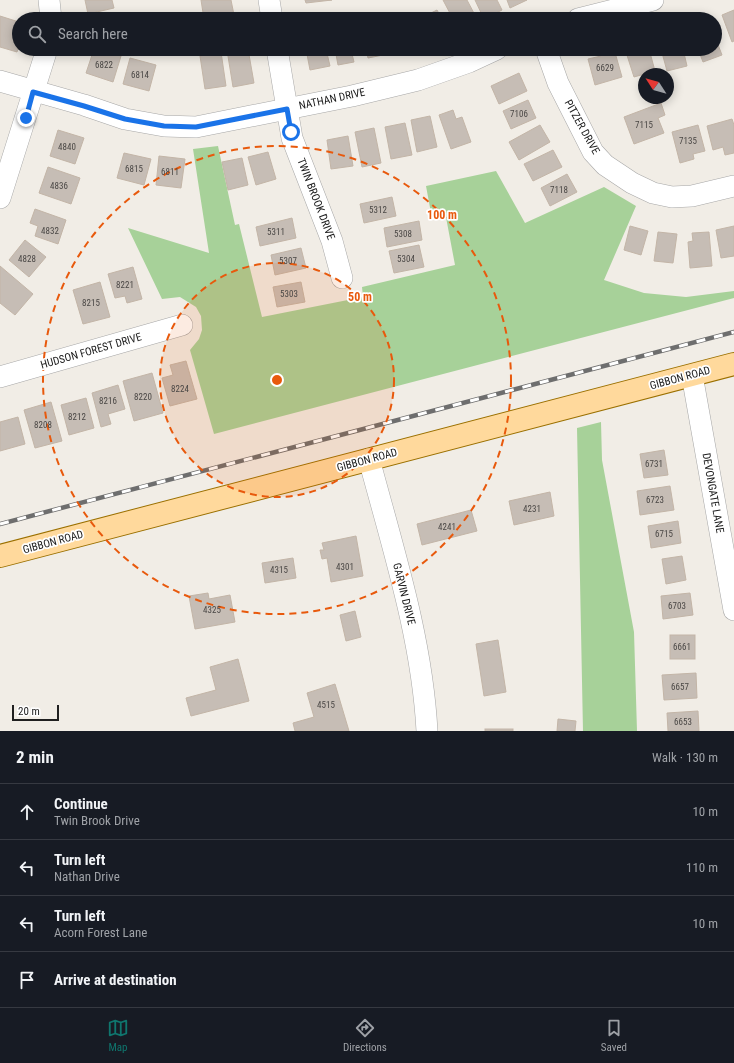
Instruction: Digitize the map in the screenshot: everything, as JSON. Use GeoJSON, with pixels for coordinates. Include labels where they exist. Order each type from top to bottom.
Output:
{"type":"FeatureCollection","features":[{"type":"Feature","properties":{"kind":"main road","name":"GIBBON ROAD"},"geometry":{"type":"LineString","coordinates":[[0,556],[734,364]]}},
{"type":"Feature","properties":{"kind":"street"},"geometry":{"type":"LineString","coordinates":[[49,0],[50,12]]}},
{"type":"Feature","properties":{"kind":"street"},"geometry":{"type":"LineString","coordinates":[[269,0],[271,12]]}},
{"type":"Feature","properties":{"kind":"street"},"geometry":{"type":"LineString","coordinates":[[606,12],[653,0]]}},
{"type":"Feature","properties":{"kind":"street"},"geometry":{"type":"LineString","coordinates":[[0,198],[45,56]]}},
{"type":"Feature","properties":{"kind":"street","name":"TWIN BROOK DRIVE"},"geometry":{"type":"LineString","coordinates":[[278,56],[292,138],[332,241],[342,278]]}},
{"type":"Feature","properties":{"kind":"street","name":"NATHAN DRIVE"},"geometry":{"type":"LineString","coordinates":[[0,81],[125,119],[164,126],[196,127],[287,109],[418,80],[482,56]]}},
{"type":"Feature","properties":{"kind":"street","name":"PITZER DRIVE"},"geometry":{"type":"LineString","coordinates":[[548,56],[558,83],[593,152],[605,165],[632,183],[653,192],[672,197],[692,196],[734,186]]}},
{"type":"Feature","properties":{"kind":"street","name":"HUDSON FOREST DRIVE"},"geometry":{"type":"LineString","coordinates":[[0,377],[182,325]]}},
{"type":"Feature","properties":{"kind":"street","name":"DEVONGATE LANE"},"geometry":{"type":"LineString","coordinates":[[692,375],[734,610]]}},
{"type":"Feature","properties":{"kind":"street","name":"GARVIN DRIVE"},"geometry":{"type":"LineString","coordinates":[[369,459],[410,612],[420,663],[427,731]]}},
{"type":"Feature","properties":{"kind":"green space"},"geometry":{"type":"Polygon","coordinates":[[[218,146],[235,225],[239,224],[262,317],[363,297],[362,287],[455,265],[445,212],[431,213],[426,186],[496,171],[525,223],[604,187],[636,206],[604,280],[644,293],[686,297],[734,291],[734,298],[214,434],[190,350],[199,339],[202,330],[201,316],[196,307],[180,297],[162,299],[128,228],[209,253],[193,149],[218,146]]]}},
{"type":"Feature","properties":{"kind":"green space"},"geometry":{"type":"Polygon","coordinates":[[[601,422],[602,460],[634,632],[637,731],[583,731],[577,428],[601,422]]]}},
{"type":"Feature","properties":{"kind":"building"},"geometry":{"type":"Polygon","coordinates":[[[85,0],[112,0],[114,8],[97,12],[88,12],[85,0]]]}},
{"type":"Feature","properties":{"kind":"building"},"geometry":{"type":"Polygon","coordinates":[[[201,0],[231,0],[233,12],[203,12],[201,0]]]}},
{"type":"Feature","properties":{"kind":"building"},"geometry":{"type":"Polygon","coordinates":[[[305,0],[332,0],[306,3],[305,0]]]}},
{"type":"Feature","properties":{"kind":"building"},"geometry":{"type":"Polygon","coordinates":[[[443,0],[467,0],[473,12],[449,12],[443,0]]]}},
{"type":"Feature","properties":{"kind":"building"},"geometry":{"type":"Polygon","coordinates":[[[475,0],[497,0],[502,10],[498,12],[481,12],[475,0]]]}},
{"type":"Feature","properties":{"kind":"building"},"geometry":{"type":"Polygon","coordinates":[[[507,0],[527,0],[510,8],[507,0]]]}},
{"type":"Feature","properties":{"kind":"building"},"geometry":{"type":"Polygon","coordinates":[[[734,10],[734,41],[732,42],[722,15],[734,10]]]}},
{"type":"Feature","properties":{"kind":"building"},"geometry":{"type":"Polygon","coordinates":[[[0,16],[12,20],[12,51],[0,47],[0,16]]]}},
{"type":"Feature","properties":{"kind":"building"},"geometry":{"type":"Polygon","coordinates":[[[92,56],[121,56],[113,82],[86,73],[92,56]]]}},
{"type":"Feature","properties":{"kind":"building"},"geometry":{"type":"Polygon","coordinates":[[[200,56],[222,56],[226,86],[205,89],[200,56]]]}},
{"type":"Feature","properties":{"kind":"building"},"geometry":{"type":"Polygon","coordinates":[[[228,56],[249,56],[254,83],[233,87],[228,56]]]}},
{"type":"Feature","properties":{"kind":"building"},"geometry":{"type":"Polygon","coordinates":[[[307,56],[328,56],[330,66],[310,70],[307,56]]]}},
{"type":"Feature","properties":{"kind":"building"},"geometry":{"type":"Polygon","coordinates":[[[336,56],[352,56],[354,62],[338,65],[336,56]]]}},
{"type":"Feature","properties":{"kind":"building"},"geometry":{"type":"Polygon","coordinates":[[[368,56],[378,56],[368,58],[368,56]]]}},
{"type":"Feature","properties":{"kind":"building"},"geometry":{"type":"Polygon","coordinates":[[[601,56],[616,56],[622,77],[595,85],[588,59],[601,56]]]}},
{"type":"Feature","properties":{"kind":"building"},"geometry":{"type":"Polygon","coordinates":[[[627,56],[651,56],[654,68],[638,68],[638,76],[634,77],[627,56]]]}},
{"type":"Feature","properties":{"kind":"building"},"geometry":{"type":"Polygon","coordinates":[[[663,56],[685,56],[687,66],[674,69],[674,68],[666,68],[663,56]]]}},
{"type":"Feature","properties":{"kind":"building"},"geometry":{"type":"Polygon","coordinates":[[[701,56],[719,56],[703,62],[701,56]]]}},
{"type":"Feature","properties":{"kind":"building"},"geometry":{"type":"Polygon","coordinates":[[[130,58],[156,65],[149,91],[123,84],[130,58]]]}},
{"type":"Feature","properties":{"kind":"building"},"geometry":{"type":"Polygon","coordinates":[[[519,73],[527,91],[499,104],[491,86],[519,73]]]}},
{"type":"Feature","properties":{"kind":"building"},"geometry":{"type":"Polygon","coordinates":[[[528,100],[536,118],[511,129],[503,111],[528,100]]]}},
{"type":"Feature","properties":{"kind":"building"},"geometry":{"type":"Polygon","coordinates":[[[661,104],[665,115],[658,118],[664,133],[634,144],[624,117],[661,104]]]}},
{"type":"Feature","properties":{"kind":"building"},"geometry":{"type":"Polygon","coordinates":[[[453,110],[456,119],[462,117],[471,142],[451,149],[439,115],[453,110]]]}},
{"type":"Feature","properties":{"kind":"building"},"geometry":{"type":"Polygon","coordinates":[[[430,116],[437,147],[417,152],[411,120],[430,116]]]}},
{"type":"Feature","properties":{"kind":"building"},"geometry":{"type":"Polygon","coordinates":[[[732,119],[734,125],[734,153],[725,155],[723,147],[713,150],[707,126],[732,119]]]}},
{"type":"Feature","properties":{"kind":"building"},"geometry":{"type":"Polygon","coordinates":[[[405,123],[412,155],[391,159],[385,127],[405,123]]]}},
{"type":"Feature","properties":{"kind":"building"},"geometry":{"type":"Polygon","coordinates":[[[540,125],[550,142],[519,160],[509,142],[540,125]]]}},
{"type":"Feature","properties":{"kind":"building"},"geometry":{"type":"Polygon","coordinates":[[[698,125],[705,151],[693,154],[694,159],[680,163],[672,132],[698,125]]]}},
{"type":"Feature","properties":{"kind":"building"},"geometry":{"type":"Polygon","coordinates":[[[374,128],[381,163],[362,167],[355,132],[374,128]]]}},
{"type":"Feature","properties":{"kind":"building"},"geometry":{"type":"Polygon","coordinates":[[[58,130],[84,138],[75,164],[50,156],[58,130]]]}},
{"type":"Feature","properties":{"kind":"building"},"geometry":{"type":"Polygon","coordinates":[[[348,136],[353,166],[331,169],[327,140],[348,136]]]}},
{"type":"Feature","properties":{"kind":"building"},"geometry":{"type":"Polygon","coordinates":[[[553,150],[562,167],[533,181],[524,164],[553,150]]]}},
{"type":"Feature","properties":{"kind":"building"},"geometry":{"type":"Polygon","coordinates":[[[268,152],[276,179],[256,185],[248,157],[268,152]]]}},
{"type":"Feature","properties":{"kind":"building"},"geometry":{"type":"Polygon","coordinates":[[[124,153],[151,159],[144,185],[117,178],[124,153]]]}},
{"type":"Feature","properties":{"kind":"building"},"geometry":{"type":"Polygon","coordinates":[[[159,156],[185,159],[181,188],[156,185],[159,156]]]}},
{"type":"Feature","properties":{"kind":"building"},"geometry":{"type":"Polygon","coordinates":[[[242,158],[248,185],[228,190],[222,162],[242,158]]]}},
{"type":"Feature","properties":{"kind":"building"},"geometry":{"type":"Polygon","coordinates":[[[48,167],[80,178],[71,204],[39,193],[48,167]]]}},
{"type":"Feature","properties":{"kind":"building"},"geometry":{"type":"Polygon","coordinates":[[[567,174],[577,192],[550,206],[541,188],[567,174]]]}},
{"type":"Feature","properties":{"kind":"building"},"geometry":{"type":"Polygon","coordinates":[[[392,197],[396,216],[364,223],[360,204],[392,197]]]}},
{"type":"Feature","properties":{"kind":"building"},"geometry":{"type":"Polygon","coordinates":[[[35,209],[66,220],[58,244],[35,236],[38,226],[30,223],[35,209]]]}},
{"type":"Feature","properties":{"kind":"building"},"geometry":{"type":"Polygon","coordinates":[[[292,218],[296,238],[260,246],[256,227],[292,218]]]}},
{"type":"Feature","properties":{"kind":"building"},"geometry":{"type":"Polygon","coordinates":[[[419,221],[422,240],[387,247],[384,228],[419,221]]]}},
{"type":"Feature","properties":{"kind":"building"},"geometry":{"type":"Polygon","coordinates":[[[630,226],[648,231],[641,255],[624,250],[630,226]]]}},
{"type":"Feature","properties":{"kind":"building"},"geometry":{"type":"Polygon","coordinates":[[[734,226],[734,256],[721,258],[716,230],[734,226]]]}},
{"type":"Feature","properties":{"kind":"building"},"geometry":{"type":"Polygon","coordinates":[[[658,232],[677,234],[673,263],[654,261],[658,232]]]}},
{"type":"Feature","properties":{"kind":"building"},"geometry":{"type":"Polygon","coordinates":[[[709,232],[712,266],[690,268],[688,242],[693,241],[692,233],[709,232]]]}},
{"type":"Feature","properties":{"kind":"building"},"geometry":{"type":"Polygon","coordinates":[[[25,240],[46,257],[29,277],[9,260],[25,240]]]}},
{"type":"Feature","properties":{"kind":"building"},"geometry":{"type":"Polygon","coordinates":[[[419,245],[424,267],[394,273],[389,251],[419,245]]]}},
{"type":"Feature","properties":{"kind":"building"},"geometry":{"type":"Polygon","coordinates":[[[301,248],[306,268],[275,275],[271,255],[301,248]]]}},
{"type":"Feature","properties":{"kind":"building"},"geometry":{"type":"Polygon","coordinates":[[[0,266],[33,294],[15,315],[0,303],[0,266]]]}},
{"type":"Feature","properties":{"kind":"building"},"geometry":{"type":"Polygon","coordinates":[[[133,267],[142,299],[127,303],[125,296],[115,298],[108,274],[133,267]]]}},
{"type":"Feature","properties":{"kind":"building"},"geometry":{"type":"Polygon","coordinates":[[[100,282],[110,317],[83,324],[73,290],[100,282]]]}},
{"type":"Feature","properties":{"kind":"building"},"geometry":{"type":"Polygon","coordinates":[[[301,282],[305,302],[277,307],[273,287],[301,282]]]}},
{"type":"Feature","properties":{"kind":"building"},"geometry":{"type":"Polygon","coordinates":[[[186,361],[197,399],[170,406],[162,378],[173,375],[170,365],[186,361]]]}},
{"type":"Feature","properties":{"kind":"building"},"geometry":{"type":"Polygon","coordinates":[[[152,373],[163,413],[134,421],[123,381],[152,373]]]}},
{"type":"Feature","properties":{"kind":"building"},"geometry":{"type":"Polygon","coordinates":[[[118,385],[125,409],[108,414],[111,424],[101,427],[92,393],[118,385]]]}},
{"type":"Feature","properties":{"kind":"building"},"geometry":{"type":"Polygon","coordinates":[[[86,398],[94,428],[69,435],[61,405],[86,398]]]}},
{"type":"Feature","properties":{"kind":"building"},"geometry":{"type":"Polygon","coordinates":[[[51,402],[62,441],[35,448],[24,410],[51,402]]]}},
{"type":"Feature","properties":{"kind":"building"},"geometry":{"type":"Polygon","coordinates":[[[18,417],[25,444],[0,451],[0,422],[18,417]]]}},
{"type":"Feature","properties":{"kind":"building"},"geometry":{"type":"Polygon","coordinates":[[[664,450],[668,475],[644,478],[640,454],[664,450]]]}},
{"type":"Feature","properties":{"kind":"building"},"geometry":{"type":"Polygon","coordinates":[[[670,486],[674,510],[640,515],[637,491],[670,486]]]}},
{"type":"Feature","properties":{"kind":"building"},"geometry":{"type":"Polygon","coordinates":[[[550,492],[554,516],[514,525],[509,501],[550,492]]]}},
{"type":"Feature","properties":{"kind":"building"},"geometry":{"type":"Polygon","coordinates":[[[471,510],[477,531],[422,545],[417,524],[471,510]]]}},
{"type":"Feature","properties":{"kind":"building"},"geometry":{"type":"Polygon","coordinates":[[[678,521],[681,543],[651,548],[648,526],[678,521]]]}},
{"type":"Feature","properties":{"kind":"building"},"geometry":{"type":"Polygon","coordinates":[[[356,536],[363,576],[331,582],[327,558],[322,559],[320,550],[324,550],[322,543],[356,536]]]}},
{"type":"Feature","properties":{"kind":"building"},"geometry":{"type":"Polygon","coordinates":[[[682,556],[686,580],[666,584],[662,559],[682,556]]]}},
{"type":"Feature","properties":{"kind":"building"},"geometry":{"type":"Polygon","coordinates":[[[293,558],[296,578],[265,583],[262,563],[293,558]]]}},
{"type":"Feature","properties":{"kind":"building"},"geometry":{"type":"Polygon","coordinates":[[[208,593],[209,599],[230,595],[235,622],[195,629],[189,596],[208,593]]]}},
{"type":"Feature","properties":{"kind":"building"},"geometry":{"type":"Polygon","coordinates":[[[690,593],[693,615],[663,619],[661,596],[690,593]]]}},
{"type":"Feature","properties":{"kind":"building"},"geometry":{"type":"Polygon","coordinates":[[[355,611],[361,637],[346,641],[340,615],[355,611]]]}},
{"type":"Feature","properties":{"kind":"building"},"geometry":{"type":"Polygon","coordinates":[[[670,635],[695,635],[695,659],[670,659],[670,635]]]}},
{"type":"Feature","properties":{"kind":"building"},"geometry":{"type":"Polygon","coordinates":[[[498,640],[506,692],[484,696],[476,644],[498,640]]]}},
{"type":"Feature","properties":{"kind":"building"},"geometry":{"type":"Polygon","coordinates":[[[238,659],[249,701],[191,716],[186,698],[216,690],[210,667],[238,659]]]}},
{"type":"Feature","properties":{"kind":"building"},"geometry":{"type":"Polygon","coordinates":[[[696,673],[697,698],[664,700],[662,675],[696,673]]]}},
{"type":"Feature","properties":{"kind":"building"},"geometry":{"type":"Polygon","coordinates":[[[335,684],[349,731],[295,731],[293,723],[314,717],[307,693],[335,684]]]}},
{"type":"Feature","properties":{"kind":"building"},"geometry":{"type":"Polygon","coordinates":[[[698,711],[699,731],[668,731],[667,713],[698,711]]]}},
{"type":"Feature","properties":{"kind":"building"},"geometry":{"type":"Polygon","coordinates":[[[558,719],[576,721],[575,731],[557,731],[558,719]]]}},
{"type":"Feature","properties":{"kind":"building"},"geometry":{"type":"Polygon","coordinates":[[[485,729],[513,729],[513,731],[485,731],[485,729]]]}},
{"type":"Feature","properties":{"kind":"railway"},"geometry":{"type":"LineString","coordinates":[[0,524],[734,332]]}},
{"type":"Feature","properties":{"kind":"route"},"geometry":{"type":"LineString","coordinates":[[26,118],[33,92],[125,119],[164,126],[196,127],[287,109],[291,132]]}}]}
